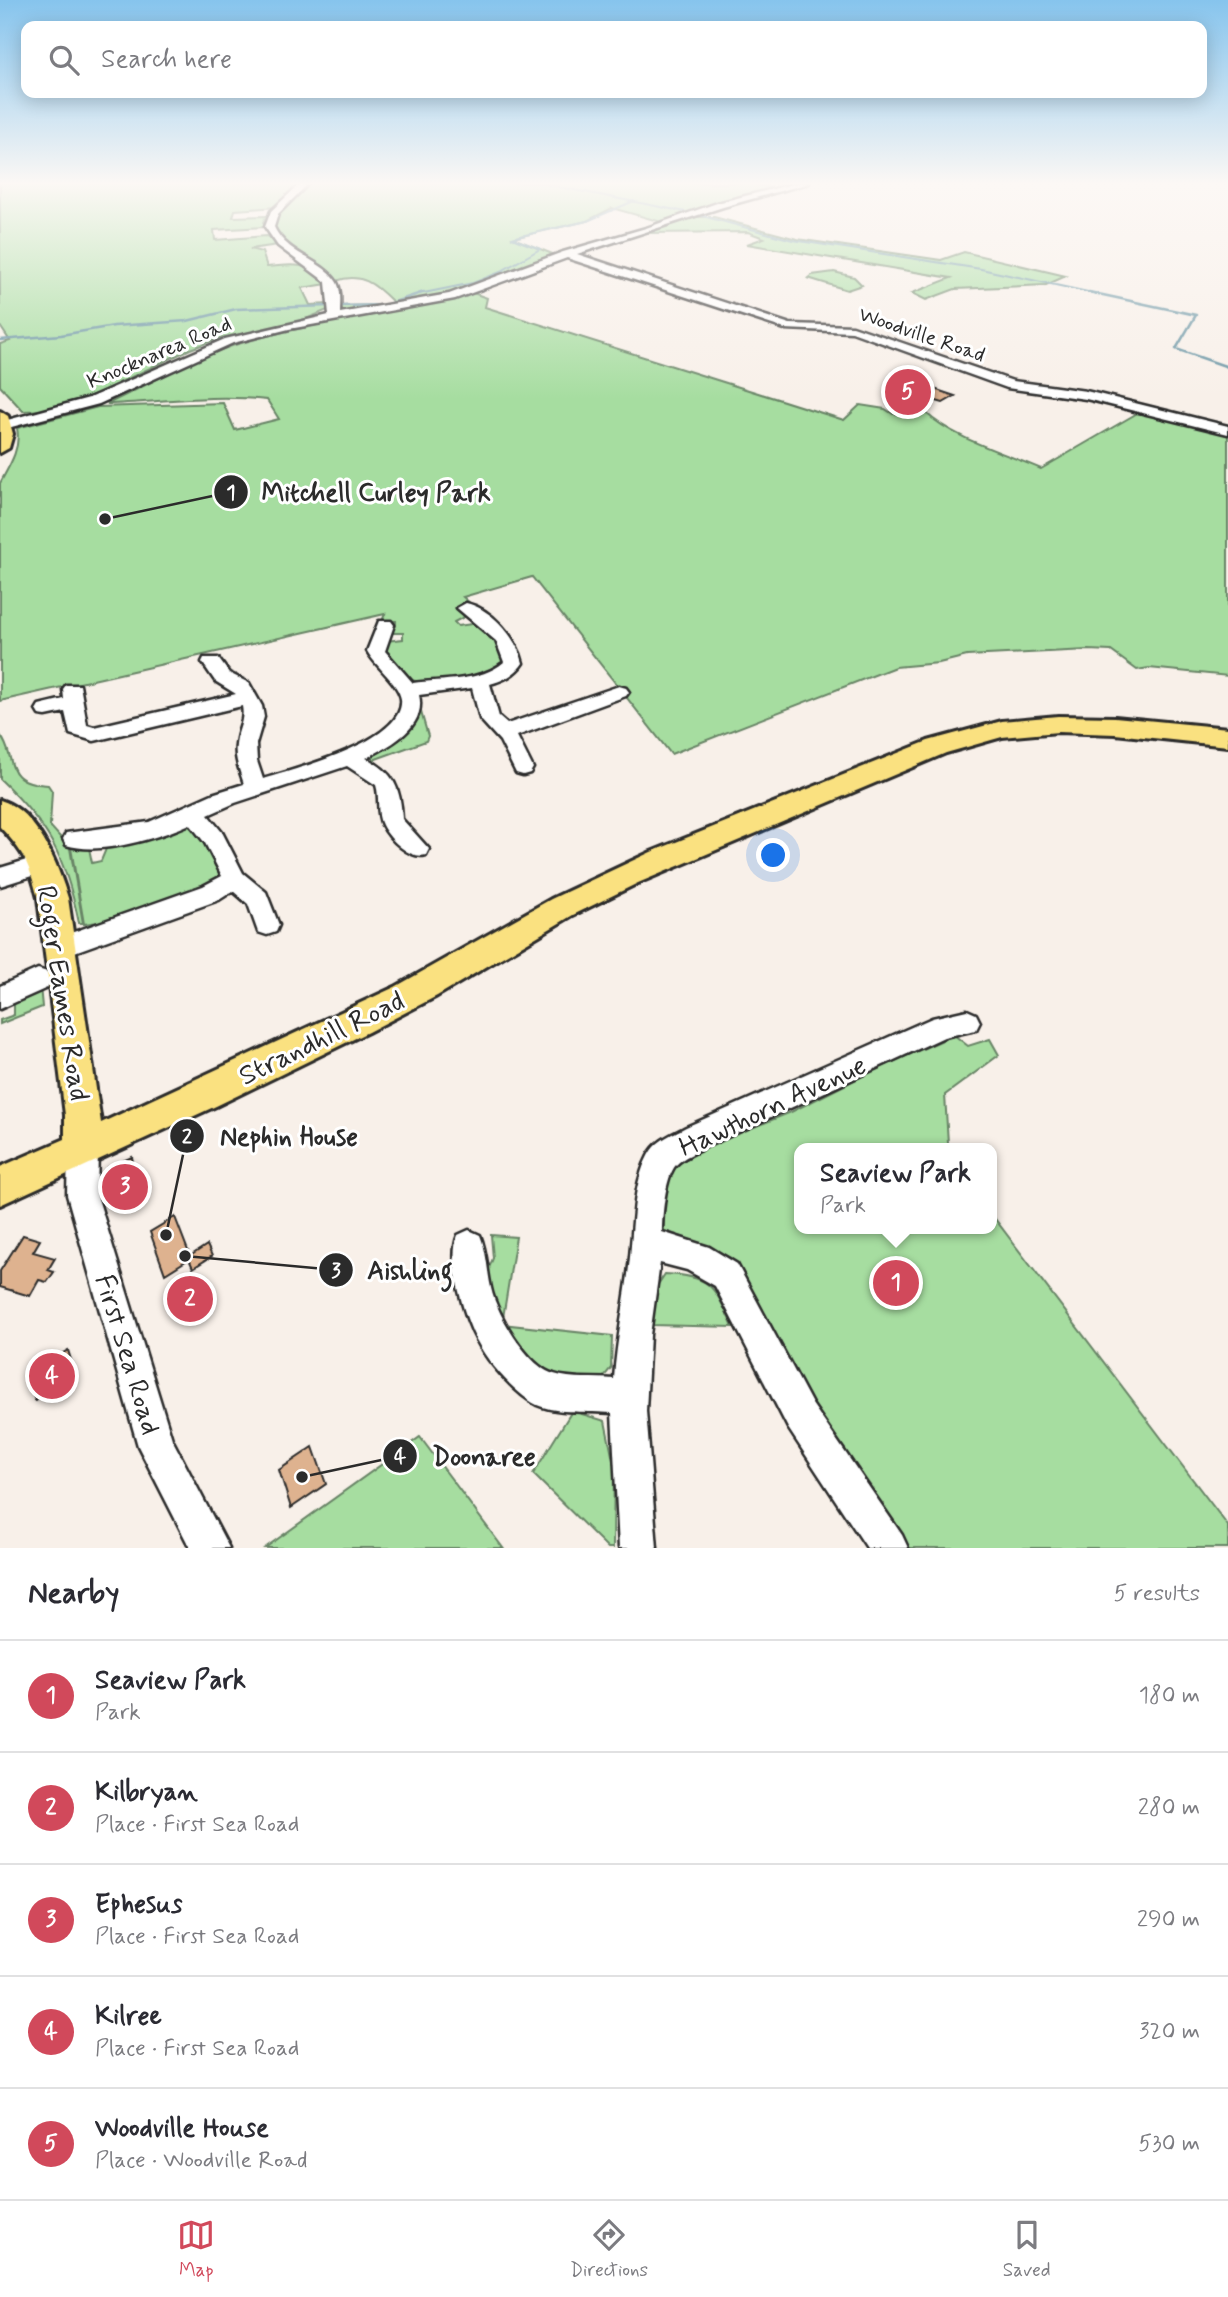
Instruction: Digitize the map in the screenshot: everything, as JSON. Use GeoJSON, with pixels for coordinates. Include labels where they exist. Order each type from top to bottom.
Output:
{"type":"FeatureCollection","features":[{"type":"Feature","properties":{"kind":"main road"},"geometry":{"type":"LineString","coordinates":[[0,448],[4,434],[1,423]]}},
{"type":"Feature","properties":{"kind":"main road","name":"Strandhill Road"},"geometry":{"type":"LineString","coordinates":[[0,1186],[407,996],[565,905],[634,873],[938,747],[1002,729],[1073,724],[1228,737]]}},
{"type":"Feature","properties":{"kind":"main road","name":"Roger Eames Road"},"geometry":{"type":"LineString","coordinates":[[0,810],[31,842],[43,864],[53,898],[83,1115],[83,1149]]}},
{"type":"Feature","properties":{"kind":"street"},"geometry":{"type":"LineString","coordinates":[[296,255],[331,281],[335,317]]}},
{"type":"Feature","properties":{"kind":"street","name":"Knocknarea Road"},"geometry":{"type":"LineString","coordinates":[[1,423],[94,401],[229,341],[335,317],[451,297],[563,255]]}},
{"type":"Feature","properties":{"kind":"street","name":"Woodville Road"},"geometry":{"type":"LineString","coordinates":[[570,255],[789,327],[853,329],[1011,385],[1086,395],[1228,430]]}},
{"type":"Feature","properties":{"kind":"street"},"geometry":{"type":"LineString","coordinates":[[410,690],[480,680],[508,670],[514,663],[508,644],[498,631],[467,616]]}},
{"type":"Feature","properties":{"kind":"street"},"geometry":{"type":"LineString","coordinates":[[74,839],[98,848],[194,813],[224,798],[348,758],[373,747],[397,730],[410,713],[410,690],[381,663],[376,651],[387,632]]}},
{"type":"Feature","properties":{"kind":"street"},"geometry":{"type":"LineString","coordinates":[[211,662],[222,677],[242,687],[254,717],[246,744],[247,761],[256,788]]}},
{"type":"Feature","properties":{"kind":"street"},"geometry":{"type":"LineString","coordinates":[[480,680],[490,719],[504,733],[523,768]]}},
{"type":"Feature","properties":{"kind":"street"},"geometry":{"type":"LineString","coordinates":[[46,710],[73,696],[77,729],[94,734],[247,698]]}},
{"type":"Feature","properties":{"kind":"street"},"geometry":{"type":"LineString","coordinates":[[504,733],[609,700]]}},
{"type":"Feature","properties":{"kind":"street"},"geometry":{"type":"LineString","coordinates":[[348,758],[381,775],[387,784],[391,822],[418,849]]}},
{"type":"Feature","properties":{"kind":"street"},"geometry":{"type":"LineString","coordinates":[[194,813],[214,838],[235,879],[258,899],[267,925]]}},
{"type":"Feature","properties":{"kind":"street"},"geometry":{"type":"LineString","coordinates":[[0,877],[43,864]]}},
{"type":"Feature","properties":{"kind":"street"},"geometry":{"type":"LineString","coordinates":[[60,947],[211,893],[235,879]]}},
{"type":"Feature","properties":{"kind":"street"},"geometry":{"type":"LineString","coordinates":[[0,998],[38,980]]}},
{"type":"Feature","properties":{"kind":"street","name":"Hawthorn Avenue"},"geometry":{"type":"LineString","coordinates":[[638,1548],[630,1397],[633,1335],[647,1246],[647,1214],[659,1165],[667,1153],[696,1137],[751,1115],[941,1026],[967,1022]]}},
{"type":"Feature","properties":{"kind":"street","name":"First Sea Road"},"geometry":{"type":"LineString","coordinates":[[83,1149],[82,1195],[156,1446],[210,1548]]}},
{"type":"Feature","properties":{"kind":"street"},"geometry":{"type":"LineString","coordinates":[[469,1246],[475,1291],[490,1334],[522,1372],[546,1391],[630,1397]]}},
{"type":"Feature","properties":{"kind":"street"},"geometry":{"type":"LineString","coordinates":[[647,1246],[671,1248],[707,1261],[726,1275],[800,1416],[889,1548]]}},
{"type":"Feature","properties":{"kind":"green space"},"geometry":{"type":"Polygon","coordinates":[[[0,255],[263,255],[267,267],[292,265],[314,271],[327,284],[302,288],[310,305],[329,304],[330,309],[294,324],[220,338],[190,349],[94,395],[49,410],[23,411],[0,386],[0,344],[10,341],[0,326],[0,255]]]}},
{"type":"Feature","properties":{"kind":"green space"},"geometry":{"type":"Polygon","coordinates":[[[301,255],[554,255],[455,294],[344,312],[340,306],[385,305],[393,302],[367,281],[353,278],[336,281],[301,255]]]}},
{"type":"Feature","properties":{"kind":"green space"},"geometry":{"type":"Polygon","coordinates":[[[814,255],[908,255],[941,260],[955,255],[978,255],[1066,276],[1046,285],[955,289],[926,300],[912,293],[951,278],[814,255]]]}},
{"type":"Feature","properties":{"kind":"green space"},"geometry":{"type":"Polygon","coordinates":[[[834,272],[854,277],[862,285],[847,290],[808,278],[834,272]]]}},
{"type":"Feature","properties":{"kind":"green space"},"geometry":{"type":"Polygon","coordinates":[[[473,293],[487,298],[485,307],[844,420],[860,405],[885,409],[893,414],[925,412],[965,438],[1041,469],[1141,411],[1228,433],[1228,676],[1149,668],[1137,670],[1111,651],[967,656],[939,663],[895,667],[671,754],[532,577],[463,597],[470,603],[459,609],[466,616],[454,622],[458,626],[479,623],[494,634],[505,662],[471,676],[432,682],[408,680],[379,652],[386,641],[403,639],[403,633],[393,633],[390,629],[396,626],[396,621],[382,621],[385,614],[0,701],[0,483],[16,449],[17,428],[98,407],[223,403],[235,430],[279,419],[267,400],[247,398],[107,404],[188,364],[238,344],[296,329],[415,307],[473,293]]]}},
{"type":"Feature","properties":{"kind":"green space"},"geometry":{"type":"Polygon","coordinates":[[[419,705],[428,736],[426,741],[373,760],[373,755],[414,724],[419,705]]]}},
{"type":"Feature","properties":{"kind":"green space"},"geometry":{"type":"Polygon","coordinates":[[[0,735],[16,774],[33,783],[48,785],[52,791],[50,826],[70,848],[83,923],[79,923],[68,879],[53,844],[31,812],[0,779],[0,735]]]}},
{"type":"Feature","properties":{"kind":"green space"},"geometry":{"type":"Polygon","coordinates":[[[187,825],[199,835],[215,859],[218,883],[107,924],[105,921],[84,924],[71,848],[89,848],[92,863],[101,861],[108,844],[187,825]]]}},
{"type":"Feature","properties":{"kind":"green space"},"geometry":{"type":"Polygon","coordinates":[[[40,986],[42,1007],[0,1024],[0,1020],[14,1015],[14,1001],[40,986]]]}},
{"type":"Feature","properties":{"kind":"green space"},"geometry":{"type":"Polygon","coordinates":[[[954,1035],[968,1046],[990,1039],[999,1055],[945,1095],[948,1143],[794,1143],[794,1234],[997,1234],[997,1222],[1228,1526],[1228,1548],[906,1548],[817,1414],[731,1258],[662,1230],[659,1217],[665,1180],[681,1160],[791,1112],[872,1071],[954,1035]]]}},
{"type":"Feature","properties":{"kind":"green space"},"geometry":{"type":"Polygon","coordinates":[[[491,1235],[516,1237],[502,1324],[612,1336],[611,1368],[598,1384],[552,1380],[499,1330],[485,1278],[493,1258],[491,1235]]]}},
{"type":"Feature","properties":{"kind":"green space"},"geometry":{"type":"Polygon","coordinates":[[[665,1274],[693,1278],[710,1286],[733,1327],[652,1325],[655,1289],[665,1274]]]}},
{"type":"Feature","properties":{"kind":"green space"},"geometry":{"type":"Polygon","coordinates":[[[572,1411],[605,1421],[614,1465],[613,1548],[608,1548],[533,1474],[572,1411]]]}},
{"type":"Feature","properties":{"kind":"green space"},"geometry":{"type":"Polygon","coordinates":[[[420,1437],[503,1548],[265,1548],[420,1437]]]}},
{"type":"Feature","properties":{"kind":"building"},"geometry":{"type":"Polygon","coordinates":[[[913,382],[955,396],[943,403],[912,394],[907,397],[893,393],[913,382]]]}},
{"type":"Feature","properties":{"kind":"building"},"geometry":{"type":"Polygon","coordinates":[[[132,1157],[139,1193],[113,1205],[107,1168],[132,1157]]]}},
{"type":"Feature","properties":{"kind":"building"},"geometry":{"type":"Polygon","coordinates":[[[175,1217],[190,1256],[207,1245],[212,1256],[193,1268],[189,1259],[165,1274],[150,1232],[175,1217]]]}},
{"type":"Feature","properties":{"kind":"building"},"geometry":{"type":"Polygon","coordinates":[[[23,1235],[40,1240],[33,1252],[55,1258],[48,1270],[54,1272],[47,1282],[39,1280],[30,1296],[0,1287],[0,1271],[23,1235]]]}},
{"type":"Feature","properties":{"kind":"building"},"geometry":{"type":"Polygon","coordinates":[[[199,1277],[209,1305],[181,1323],[171,1293],[199,1277]]]}},
{"type":"Feature","properties":{"kind":"building"},"geometry":{"type":"Polygon","coordinates":[[[68,1350],[74,1370],[68,1374],[69,1379],[35,1401],[30,1381],[36,1378],[34,1371],[68,1350]]]}},
{"type":"Feature","properties":{"kind":"building"},"geometry":{"type":"Polygon","coordinates":[[[313,1447],[326,1484],[291,1508],[279,1470],[313,1447]]]}},
{"type":"Feature","properties":{"kind":"waterway"},"geometry":{"type":"LineString","coordinates":[[419,294],[473,283],[498,273],[529,255]]}},
{"type":"Feature","properties":{"kind":"waterway"},"geometry":{"type":"LineString","coordinates":[[892,255],[981,269],[1097,294]]}},
{"type":"Feature","properties":{"kind":"waterway"},"geometry":{"type":"LineString","coordinates":[[340,306],[385,305],[424,292]]}},
{"type":"Feature","properties":{"kind":"waterway"},"geometry":{"type":"LineString","coordinates":[[1089,292],[1196,315],[1176,349],[1228,367]]}},
{"type":"Feature","properties":{"kind":"waterway"},"geometry":{"type":"LineString","coordinates":[[0,340],[61,335],[114,326],[187,321],[236,309],[330,306]]}},
{"type":"Feature","properties":{"kind":"place","name":"Woodville House"},"geometry":{"type":"Point","coordinates":[908,392]}},
{"type":"Feature","properties":{"kind":"place","name":"Mitchell Curley Park"},"geometry":{"type":"Point","coordinates":[105,519]}},
{"type":"Feature","properties":{"kind":"place","name":"Ephesus"},"geometry":{"type":"Point","coordinates":[125,1187]}},
{"type":"Feature","properties":{"kind":"place","name":"Nephin House"},"geometry":{"type":"Point","coordinates":[166,1235]}},
{"type":"Feature","properties":{"kind":"place","name":"Aishling"},"geometry":{"type":"Point","coordinates":[185,1256]}},
{"type":"Feature","properties":{"kind":"place","name":"Seaview Park"},"geometry":{"type":"Point","coordinates":[896,1283]}},
{"type":"Feature","properties":{"kind":"place","name":"Kilbryan"},"geometry":{"type":"Point","coordinates":[190,1299]}},
{"type":"Feature","properties":{"kind":"place","name":"Kilree"},"geometry":{"type":"Point","coordinates":[52,1376]}},
{"type":"Feature","properties":{"kind":"place","name":"Doonaree"},"geometry":{"type":"Point","coordinates":[302,1477]}}]}
